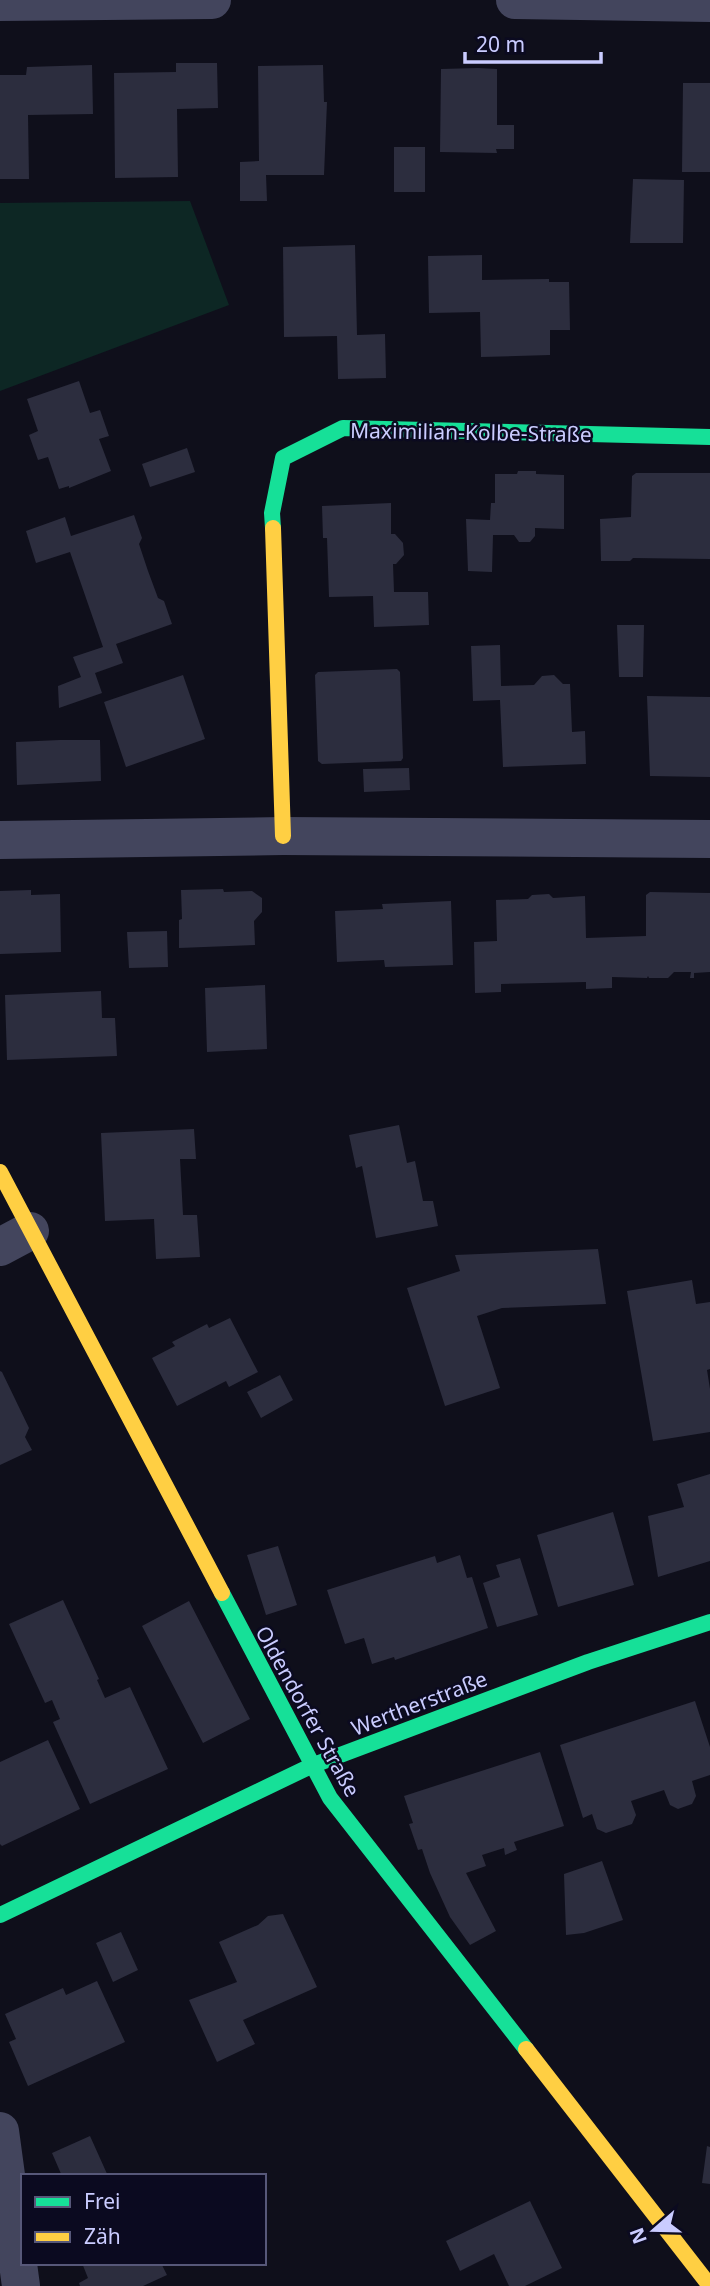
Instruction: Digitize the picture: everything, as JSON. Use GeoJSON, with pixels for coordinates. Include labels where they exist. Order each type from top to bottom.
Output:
{"type":"FeatureCollection","features":[{"type":"Feature","properties":{"kind":"street"},"geometry":{"type":"LineString","coordinates":[[0,2],[212,0]]}},
{"type":"Feature","properties":{"kind":"street"},"geometry":{"type":"LineString","coordinates":[[515,0],[710,3]]}},
{"type":"Feature","properties":{"kind":"street","name":"Maximilian-Kolbe-Straße"},"geometry":{"type":"LineString","coordinates":[[283,836],[272,513],[283,458],[343,428],[710,437]]}},
{"type":"Feature","properties":{"kind":"street"},"geometry":{"type":"LineString","coordinates":[[0,840],[283,836],[710,839]]}},
{"type":"Feature","properties":{"kind":"street","name":"Oldendorfer Straße"},"geometry":{"type":"LineString","coordinates":[[0,1172],[15,1239],[330,1798],[710,2286]]}},
{"type":"Feature","properties":{"kind":"street","name":"Wertherstraße"},"geometry":{"type":"LineString","coordinates":[[0,1915],[312,1766],[588,1662],[710,1622]]}},
{"type":"Feature","properties":{"kind":"street"},"geometry":{"type":"LineString","coordinates":[[0,2131],[21,2286]]}},
{"type":"Feature","properties":{"kind":"green space"},"geometry":{"type":"Polygon","coordinates":[[[190,201],[229,305],[0,391],[0,203],[190,201]]]}},
{"type":"Feature","properties":{"kind":"building"},"geometry":{"type":"Polygon","coordinates":[[[176,63],[217,63],[218,108],[177,109],[178,177],[115,178],[114,73],[176,72],[176,63]]]}},
{"type":"Feature","properties":{"kind":"building"},"geometry":{"type":"Polygon","coordinates":[[[92,65],[93,114],[28,115],[29,179],[0,179],[0,75],[26,75],[27,67],[92,65]]]}},
{"type":"Feature","properties":{"kind":"building"},"geometry":{"type":"Polygon","coordinates":[[[323,65],[324,102],[327,102],[324,175],[266,175],[267,201],[240,201],[240,162],[259,161],[258,66],[323,65]]]}},
{"type":"Feature","properties":{"kind":"building"},"geometry":{"type":"Polygon","coordinates":[[[441,69],[497,69],[497,125],[514,125],[514,149],[496,149],[497,153],[440,152],[441,69]]]}},
{"type":"Feature","properties":{"kind":"building"},"geometry":{"type":"Polygon","coordinates":[[[683,83],[710,83],[710,172],[682,172],[683,83]]]}},
{"type":"Feature","properties":{"kind":"building"},"geometry":{"type":"Polygon","coordinates":[[[394,147],[425,147],[425,192],[394,192],[394,147]]]}},
{"type":"Feature","properties":{"kind":"building"},"geometry":{"type":"Polygon","coordinates":[[[633,179],[684,180],[683,243],[630,243],[633,179]]]}},
{"type":"Feature","properties":{"kind":"building"},"geometry":{"type":"Polygon","coordinates":[[[355,245],[357,335],[385,334],[386,378],[338,379],[337,336],[284,337],[283,247],[355,245]]]}},
{"type":"Feature","properties":{"kind":"building"},"geometry":{"type":"Polygon","coordinates":[[[482,255],[482,280],[549,279],[549,282],[569,282],[570,330],[550,330],[550,355],[481,357],[480,312],[429,313],[428,256],[482,255]]]}},
{"type":"Feature","properties":{"kind":"building"},"geometry":{"type":"Polygon","coordinates":[[[79,381],[90,413],[100,410],[109,436],[99,439],[111,471],[69,488],[59,489],[48,457],[38,460],[29,435],[38,431],[27,399],[79,381]]]}},
{"type":"Feature","properties":{"kind":"building"},"geometry":{"type":"Polygon","coordinates":[[[187,448],[195,472],[150,487],[142,464],[187,448]]]}},
{"type":"Feature","properties":{"kind":"building"},"geometry":{"type":"Polygon","coordinates":[[[518,471],[564,475],[564,529],[535,528],[535,536],[530,542],[519,542],[514,535],[493,535],[492,572],[468,571],[466,519],[490,520],[491,503],[495,503],[495,474],[517,474],[518,471]]]}},
{"type":"Feature","properties":{"kind":"building"},"geometry":{"type":"Polygon","coordinates":[[[636,473],[710,473],[710,559],[633,558],[630,561],[601,561],[600,519],[631,517],[632,476],[636,473]]]}},
{"type":"Feature","properties":{"kind":"building"},"geometry":{"type":"Polygon","coordinates":[[[391,503],[391,534],[395,534],[403,543],[404,555],[393,564],[394,592],[428,592],[429,625],[374,627],[373,596],[329,597],[327,538],[323,538],[322,506],[391,503]]]}},
{"type":"Feature","properties":{"kind":"building"},"geometry":{"type":"Polygon","coordinates":[[[134,515],[142,538],[139,544],[148,571],[158,598],[164,601],[172,624],[116,644],[123,663],[95,673],[102,693],[59,708],[58,686],[81,677],[73,657],[103,647],[70,552],[36,563],[26,531],[65,517],[71,536],[134,515]]]}},
{"type":"Feature","properties":{"kind":"building"},"geometry":{"type":"Polygon","coordinates":[[[617,625],[644,625],[643,677],[619,677],[617,625]]]}},
{"type":"Feature","properties":{"kind":"building"},"geometry":{"type":"Polygon","coordinates":[[[500,645],[501,686],[534,685],[542,676],[554,675],[563,684],[570,684],[572,732],[585,731],[586,764],[503,767],[500,700],[473,701],[471,646],[500,645]]]}},
{"type":"Feature","properties":{"kind":"building"},"geometry":{"type":"Polygon","coordinates":[[[397,669],[400,672],[401,761],[322,764],[318,761],[315,675],[318,672],[397,669]]]}},
{"type":"Feature","properties":{"kind":"building"},"geometry":{"type":"Polygon","coordinates":[[[183,675],[205,739],[126,767],[104,702],[183,675]]]}},
{"type":"Feature","properties":{"kind":"building"},"geometry":{"type":"Polygon","coordinates":[[[647,696],[710,697],[710,777],[650,776],[647,696]]]}},
{"type":"Feature","properties":{"kind":"building"},"geometry":{"type":"Polygon","coordinates":[[[100,740],[101,781],[17,785],[16,742],[100,740]]]}},
{"type":"Feature","properties":{"kind":"building"},"geometry":{"type":"Polygon","coordinates":[[[409,768],[410,790],[364,792],[363,769],[409,768]]]}},
{"type":"Feature","properties":{"kind":"building"},"geometry":{"type":"Polygon","coordinates":[[[223,889],[224,892],[252,891],[262,898],[262,912],[254,921],[255,945],[179,948],[181,890],[223,889]]]}},
{"type":"Feature","properties":{"kind":"building"},"geometry":{"type":"Polygon","coordinates":[[[31,890],[31,895],[60,894],[61,952],[0,954],[0,891],[31,890]]]}},
{"type":"Feature","properties":{"kind":"building"},"geometry":{"type":"Polygon","coordinates":[[[650,892],[710,893],[710,972],[694,973],[694,978],[690,978],[691,972],[674,972],[668,978],[612,977],[612,988],[586,989],[586,982],[501,984],[501,992],[475,993],[474,942],[497,941],[496,900],[528,899],[532,895],[549,894],[553,898],[585,896],[586,938],[646,936],[646,895],[650,892]]]}},
{"type":"Feature","properties":{"kind":"building"},"geometry":{"type":"Polygon","coordinates":[[[451,901],[453,965],[385,967],[384,960],[337,962],[335,911],[383,909],[382,904],[451,901]]]}},
{"type":"Feature","properties":{"kind":"building"},"geometry":{"type":"Polygon","coordinates":[[[167,931],[168,967],[129,968],[127,932],[167,931]]]}},
{"type":"Feature","properties":{"kind":"building"},"geometry":{"type":"Polygon","coordinates":[[[265,985],[267,1049],[207,1052],[205,988],[265,985]]]}},
{"type":"Feature","properties":{"kind":"building"},"geometry":{"type":"Polygon","coordinates":[[[101,991],[102,1018],[115,1018],[117,1056],[7,1060],[5,995],[101,991]]]}},
{"type":"Feature","properties":{"kind":"building"},"geometry":{"type":"Polygon","coordinates":[[[399,1125],[407,1163],[415,1161],[423,1201],[433,1201],[438,1226],[376,1238],[362,1166],[356,1168],[349,1135],[399,1125]]]}},
{"type":"Feature","properties":{"kind":"building"},"geometry":{"type":"Polygon","coordinates":[[[194,1129],[196,1159],[180,1159],[183,1215],[197,1215],[200,1257],[156,1259],[154,1219],[105,1221],[101,1133],[194,1129]]]}},
{"type":"Feature","properties":{"kind":"building"},"geometry":{"type":"Polygon","coordinates":[[[598,1249],[606,1304],[502,1308],[477,1316],[500,1388],[445,1406],[407,1288],[460,1271],[455,1255],[598,1249]]]}},
{"type":"Feature","properties":{"kind":"building"},"geometry":{"type":"Polygon","coordinates":[[[692,1280],[696,1304],[710,1302],[710,1369],[707,1370],[710,1432],[653,1441],[627,1291],[692,1280]]]}},
{"type":"Feature","properties":{"kind":"building"},"geometry":{"type":"Polygon","coordinates":[[[230,1318],[258,1372],[229,1387],[226,1381],[177,1406],[152,1358],[175,1346],[172,1342],[207,1324],[209,1328],[230,1318]]]}},
{"type":"Feature","properties":{"kind":"building"},"geometry":{"type":"Polygon","coordinates":[[[0,1371],[29,1428],[25,1437],[32,1450],[0,1465],[0,1371]]]}},
{"type":"Feature","properties":{"kind":"building"},"geometry":{"type":"Polygon","coordinates":[[[280,1375],[293,1400],[261,1418],[247,1392],[280,1375]]]}},
{"type":"Feature","properties":{"kind":"building"},"geometry":{"type":"Polygon","coordinates":[[[710,1474],[710,1561],[658,1577],[648,1516],[684,1507],[677,1484],[710,1474]]]}},
{"type":"Feature","properties":{"kind":"building"},"geometry":{"type":"Polygon","coordinates":[[[613,1512],[634,1585],[558,1607],[537,1535],[613,1512]]]}},
{"type":"Feature","properties":{"kind":"building"},"geometry":{"type":"Polygon","coordinates":[[[278,1546],[297,1605],[266,1615],[247,1555],[278,1546]]]}},
{"type":"Feature","properties":{"kind":"building"},"geometry":{"type":"Polygon","coordinates":[[[460,1555],[467,1578],[472,1577],[488,1628],[395,1660],[394,1657],[372,1664],[364,1638],[345,1644],[327,1590],[435,1556],[437,1563],[460,1555]]]}},
{"type":"Feature","properties":{"kind":"building"},"geometry":{"type":"Polygon","coordinates":[[[520,1558],[538,1615],[497,1627],[483,1583],[500,1577],[496,1565],[520,1558]]]}},
{"type":"Feature","properties":{"kind":"building"},"geometry":{"type":"Polygon","coordinates":[[[63,1600],[105,1698],[130,1687],[168,1769],[90,1804],[53,1722],[60,1719],[52,1700],[45,1703],[9,1624],[63,1600]]]}},
{"type":"Feature","properties":{"kind":"building"},"geometry":{"type":"Polygon","coordinates":[[[189,1601],[250,1719],[203,1743],[142,1626],[189,1601]]]}},
{"type":"Feature","properties":{"kind":"building"},"geometry":{"type":"Polygon","coordinates":[[[695,1701],[710,1747],[710,1775],[692,1781],[696,1796],[692,1804],[678,1809],[670,1805],[664,1790],[631,1801],[636,1815],[632,1824],[606,1833],[597,1829],[592,1814],[583,1818],[560,1745],[695,1701]]]}},
{"type":"Feature","properties":{"kind":"building"},"geometry":{"type":"Polygon","coordinates":[[[48,1740],[80,1809],[2,1846],[0,1762],[48,1740]]]}},
{"type":"Feature","properties":{"kind":"building"},"geometry":{"type":"Polygon","coordinates":[[[540,1752],[564,1826],[514,1842],[517,1850],[505,1855],[504,1848],[482,1855],[486,1866],[466,1873],[496,1931],[470,1945],[450,1917],[422,1849],[418,1850],[409,1824],[413,1823],[404,1796],[540,1752]]]}},
{"type":"Feature","properties":{"kind":"building"},"geometry":{"type":"Polygon","coordinates":[[[602,1861],[623,1920],[584,1933],[566,1935],[564,1874],[602,1861]]]}},
{"type":"Feature","properties":{"kind":"building"},"geometry":{"type":"Polygon","coordinates":[[[283,1914],[317,1987],[243,2020],[255,2044],[217,2062],[189,2000],[237,1982],[219,1942],[258,1925],[268,1916],[283,1914]]]}},
{"type":"Feature","properties":{"kind":"building"},"geometry":{"type":"Polygon","coordinates":[[[121,1932],[138,1970],[113,1982],[96,1943],[121,1932]]]}},
{"type":"Feature","properties":{"kind":"building"},"geometry":{"type":"Polygon","coordinates":[[[97,1981],[125,2042],[28,2086],[9,2042],[16,2039],[5,2014],[63,1988],[66,1995],[97,1981]]]}},
{"type":"Feature","properties":{"kind":"building"},"geometry":{"type":"Polygon","coordinates":[[[90,2136],[107,2174],[61,2174],[52,2153],[90,2136]]]}},
{"type":"Feature","properties":{"kind":"building"},"geometry":{"type":"Polygon","coordinates":[[[707,2146],[710,2147],[710,2184],[702,2183],[707,2146]]]}},
{"type":"Feature","properties":{"kind":"building"},"geometry":{"type":"Polygon","coordinates":[[[530,2201],[562,2268],[525,2286],[509,2286],[494,2254],[460,2271],[446,2241],[530,2201]]]}},
{"type":"Feature","properties":{"kind":"building"},"geometry":{"type":"Polygon","coordinates":[[[83,2265],[162,2265],[167,2275],[143,2286],[80,2286],[79,2283],[88,2278],[83,2265]]]}},
{"type":"Feature","properties":{"kind":"traffic: fast"},"geometry":{"type":"LineString","coordinates":[[273,528],[272,513],[283,458],[343,428],[710,437]]}},
{"type":"Feature","properties":{"kind":"traffic: fast"},"geometry":{"type":"LineString","coordinates":[[222,1593],[330,1798],[526,2049]]}},
{"type":"Feature","properties":{"kind":"traffic: fast"},"geometry":{"type":"LineString","coordinates":[[0,1915],[311,1766],[588,1662],[710,1622]]}},
{"type":"Feature","properties":{"kind":"traffic: slow"},"geometry":{"type":"LineString","coordinates":[[273,528],[283,836]]}},
{"type":"Feature","properties":{"kind":"traffic: slow"},"geometry":{"type":"LineString","coordinates":[[0,1172],[222,1593]]}},
{"type":"Feature","properties":{"kind":"traffic: slow"},"geometry":{"type":"LineString","coordinates":[[526,2049],[710,2286]]}}]}
